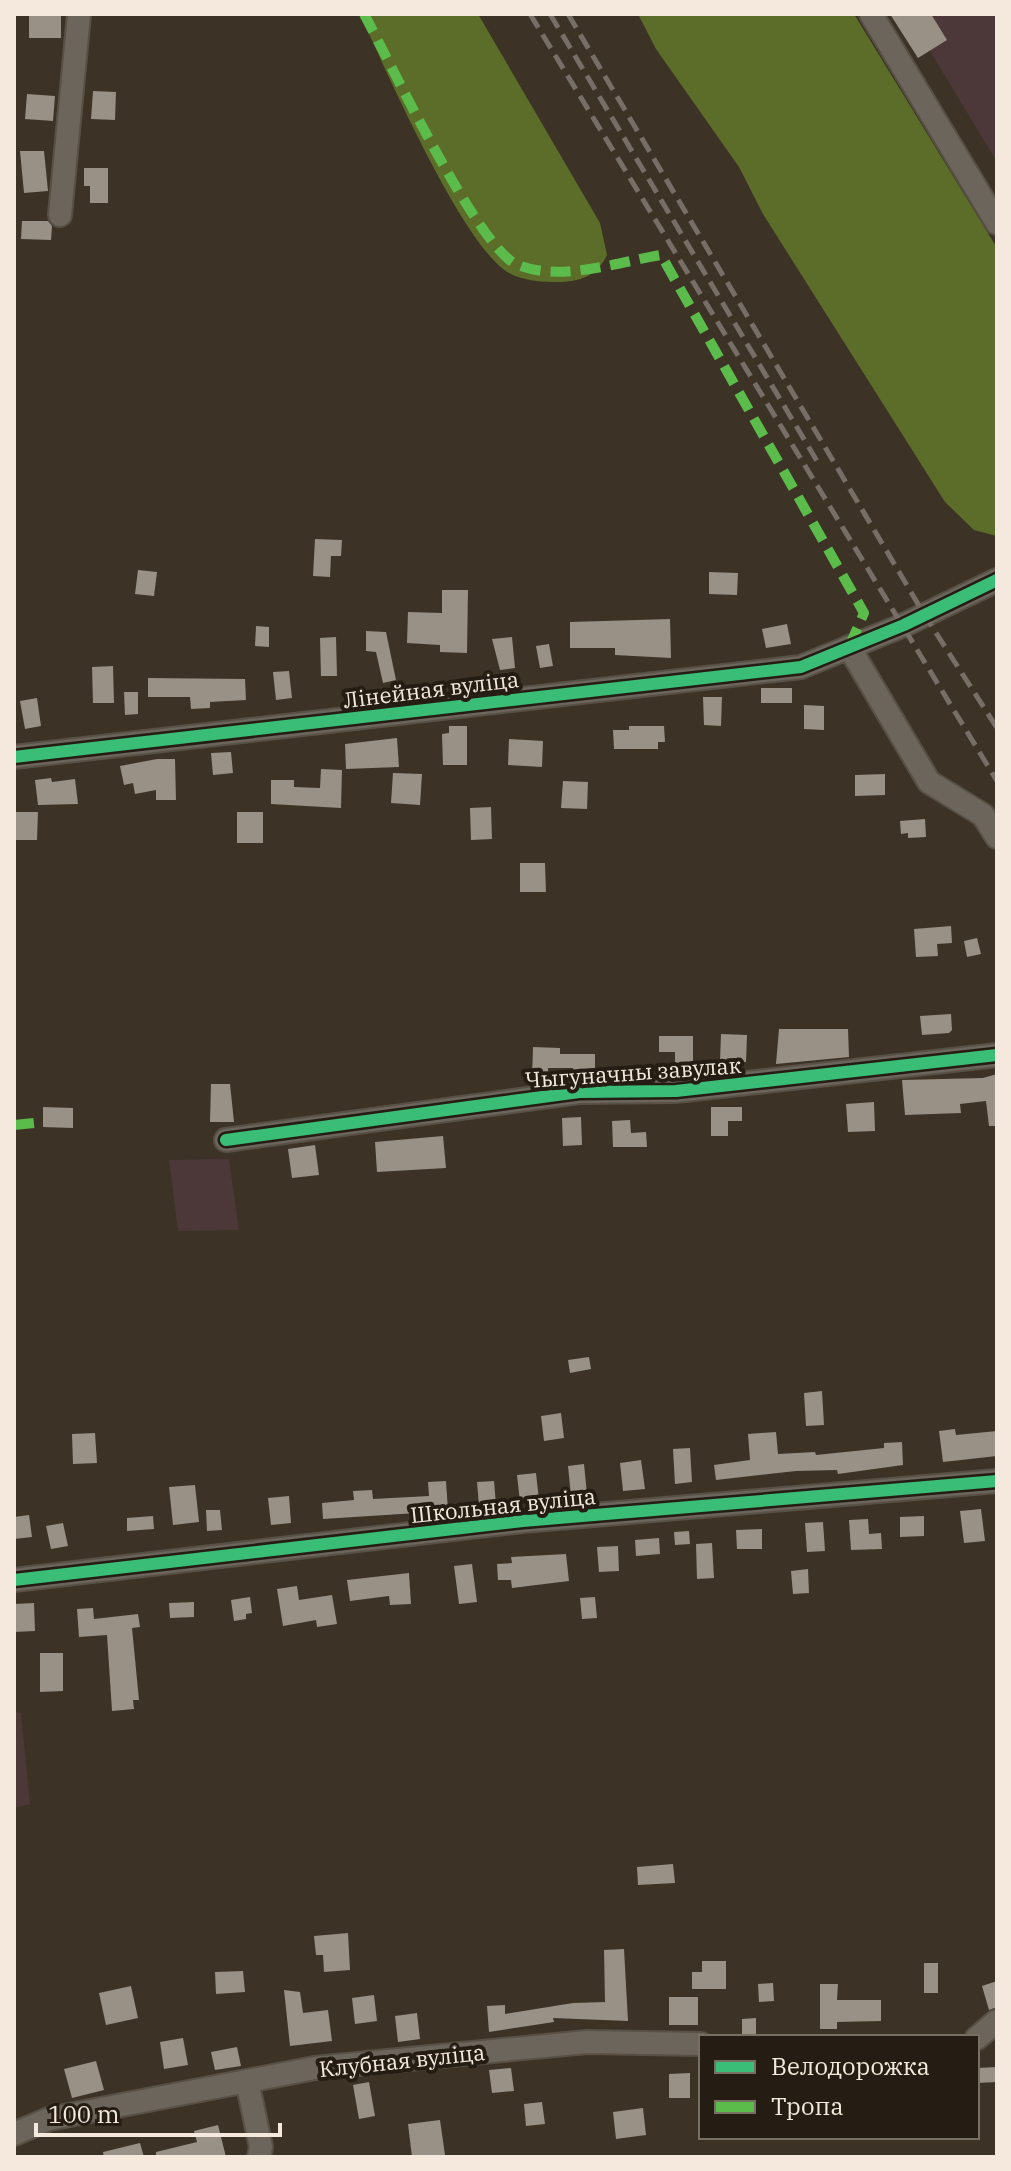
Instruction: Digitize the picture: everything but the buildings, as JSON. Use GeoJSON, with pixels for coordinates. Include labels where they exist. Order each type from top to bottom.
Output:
{"type":"FeatureCollection","features":[{"type":"Feature","properties":{"kind":"street"},"geometry":{"type":"LineString","coordinates":[[60,215],[79,14]]}},
{"type":"Feature","properties":{"kind":"street"},"geometry":{"type":"LineString","coordinates":[[871,14],[997,223]]}},
{"type":"Feature","properties":{"kind":"street"},"geometry":{"type":"LineString","coordinates":[[932,113],[954,128],[982,166],[997,197]]}},
{"type":"Feature","properties":{"kind":"street","name":"Лінейная вуліца"},"geometry":{"type":"LineString","coordinates":[[14,757],[801,667],[997,580]]}},
{"type":"Feature","properties":{"kind":"street"},"geometry":{"type":"LineString","coordinates":[[849,647],[929,782],[983,815],[997,837]]}},
{"type":"Feature","properties":{"kind":"street","name":"Чыгуначны завулак"},"geometry":{"type":"LineString","coordinates":[[226,1140],[579,1092],[676,1091],[997,1055]]}},
{"type":"Feature","properties":{"kind":"street","name":"Школьная вуліца"},"geometry":{"type":"LineString","coordinates":[[14,1580],[523,1521],[997,1481]]}},
{"type":"Feature","properties":{"kind":"street"},"geometry":{"type":"LineString","coordinates":[[979,2036],[997,2021]]}},
{"type":"Feature","properties":{"kind":"street","name":"Клубная вуліца"},"geometry":{"type":"LineString","coordinates":[[14,2134],[49,2119],[315,2068],[587,2042],[699,2044]]}},
{"type":"Feature","properties":{"kind":"street"},"geometry":{"type":"LineString","coordinates":[[247,2081],[261,2147],[259,2157]]}},
{"type":"Feature","properties":{"kind":"shaded area"},"geometry":{"type":"Polygon","coordinates":[[[890,14],[997,14],[997,162],[930,51],[918,58],[890,14]]]}},
{"type":"Feature","properties":{"kind":"shaded area"},"geometry":{"type":"Polygon","coordinates":[[[229,1159],[239,1230],[178,1231],[169,1160],[229,1159]]]}},
{"type":"Feature","properties":{"kind":"shaded area"},"geometry":{"type":"Polygon","coordinates":[[[14,1712],[21,1713],[30,1804],[14,1808],[14,1712]]]}},
{"type":"Feature","properties":{"kind":"green space"},"geometry":{"type":"Polygon","coordinates":[[[360,14],[478,14],[600,223],[607,255],[593,273],[573,281],[539,281],[509,273],[490,257],[448,194],[360,14]]]}},
{"type":"Feature","properties":{"kind":"green space"},"geometry":{"type":"Polygon","coordinates":[[[638,14],[854,14],[997,248],[997,536],[974,530],[945,502],[763,214],[739,167],[656,49],[638,14]]]}},
{"type":"Feature","properties":{"kind":"railway"},"geometry":{"type":"LineString","coordinates":[[530,14],[997,781]]}},
{"type":"Feature","properties":{"kind":"railway"},"geometry":{"type":"LineString","coordinates":[[550,14],[817,461]]}},
{"type":"Feature","properties":{"kind":"railway"},"geometry":{"type":"LineString","coordinates":[[568,14],[924,614],[997,728]]}},
{"type":"Feature","properties":{"kind":"marked path"},"geometry":{"type":"LineString","coordinates":[[364,14],[457,189],[499,250],[516,264],[550,272],[569,271],[661,255],[864,613],[849,647]]}},
{"type":"Feature","properties":{"kind":"marked path"},"geometry":{"type":"LineString","coordinates":[[14,1125],[34,1123]]}},
{"type":"Feature","properties":{"kind":"cycle path"},"geometry":{"type":"LineString","coordinates":[[14,757],[801,667],[904,625],[997,580]]}},
{"type":"Feature","properties":{"kind":"cycle path"},"geometry":{"type":"LineString","coordinates":[[226,1140],[579,1092],[676,1091],[997,1055]]}},
{"type":"Feature","properties":{"kind":"cycle path"},"geometry":{"type":"LineString","coordinates":[[14,1580],[523,1521],[997,1481]]}}]}
